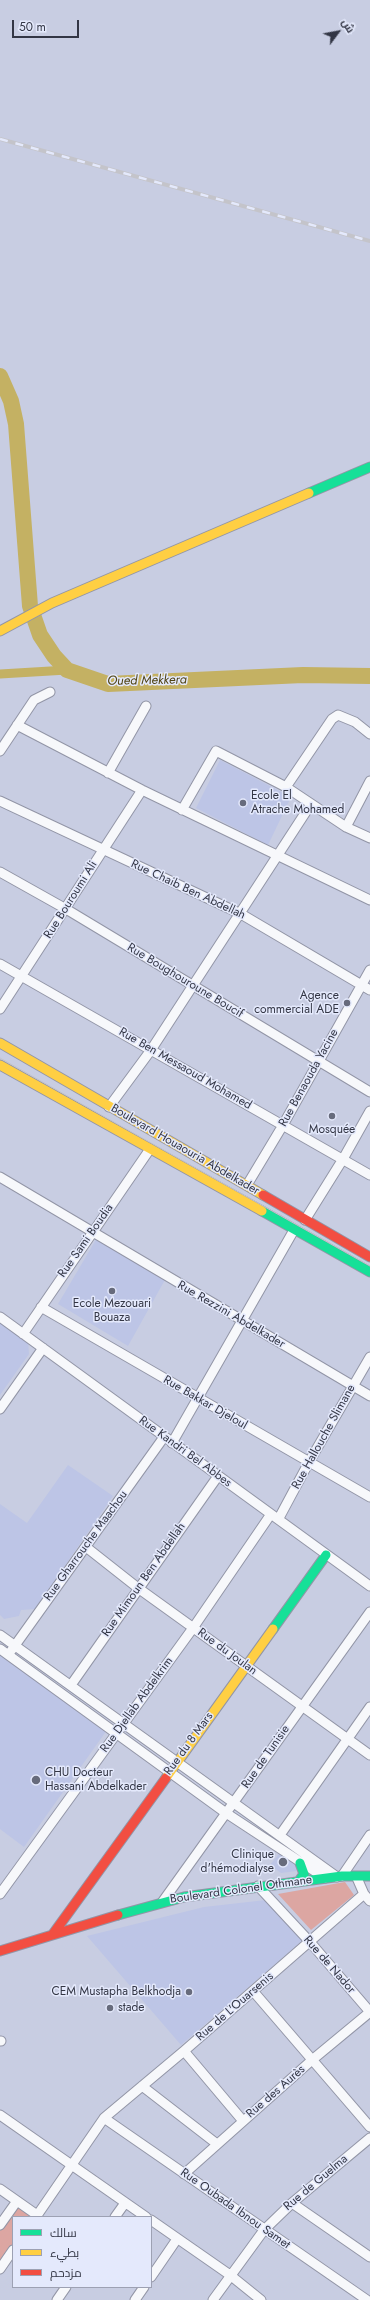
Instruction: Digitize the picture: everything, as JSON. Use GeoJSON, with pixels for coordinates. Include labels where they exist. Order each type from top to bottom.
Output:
{"type":"FeatureCollection","features":[{"type":"Feature","properties":{"kind":"main road"},"geometry":{"type":"LineString","coordinates":[[0,631],[14,622],[52,603],[370,467]]}},
{"type":"Feature","properties":{"kind":"main road","name":"Boulevard Houaouria Abdelkader"},"geometry":{"type":"LineString","coordinates":[[0,1043],[305,1220],[368,1252]]}},
{"type":"Feature","properties":{"kind":"main road","name":"Boulevard Houaouria Abdelkader"},"geometry":{"type":"LineString","coordinates":[[0,1065],[370,1272]]}},
{"type":"Feature","properties":{"kind":"main road","name":"Rue du 8 Mars"},"geometry":{"type":"LineString","coordinates":[[53,1934],[170,1770],[247,1667],[326,1554]]}},
{"type":"Feature","properties":{"kind":"main road"},"geometry":{"type":"LineString","coordinates":[[299,1881],[304,1874],[300,1863]]}},
{"type":"Feature","properties":{"kind":"main road","name":"Boulevard Colonel Othmane"},"geometry":{"type":"LineString","coordinates":[[0,1951],[163,1901],[258,1886],[340,1876],[357,1878],[370,1876]]}},
{"type":"Feature","properties":{"kind":"street"},"geometry":{"type":"LineString","coordinates":[[0,751],[34,700],[50,692]]}},
{"type":"Feature","properties":{"kind":"street"},"geometry":{"type":"LineString","coordinates":[[108,773],[146,706]]}},
{"type":"Feature","properties":{"kind":"street"},"geometry":{"type":"LineString","coordinates":[[286,787],[332,719],[338,715],[355,722],[370,734]]}},
{"type":"Feature","properties":{"kind":"street"},"geometry":{"type":"LineString","coordinates":[[17,725],[182,810],[278,854],[370,900]]}},
{"type":"Feature","properties":{"kind":"street"},"geometry":{"type":"LineString","coordinates":[[182,810],[216,751],[286,787],[346,827],[370,838]]}},
{"type":"Feature","properties":{"kind":"street"},"geometry":{"type":"LineString","coordinates":[[346,827],[370,781]]}},
{"type":"Feature","properties":{"kind":"street","name":"Rue Bouroumi Ali"},"geometry":{"type":"LineString","coordinates":[[0,1009],[142,790]]}},
{"type":"Feature","properties":{"kind":"street","name":"Rue Chaib Ben Abdellah"},"geometry":{"type":"LineString","coordinates":[[0,801],[241,914],[370,990]]}},
{"type":"Feature","properties":{"kind":"street"},"geometry":{"type":"LineString","coordinates":[[109,1107],[151,1050],[241,914],[311,804]]}},
{"type":"Feature","properties":{"kind":"street","name":"Rue Boughouroune Boucif"},"geometry":{"type":"LineString","coordinates":[[0,872],[66,909],[370,1092]]}},
{"type":"Feature","properties":{"kind":"street","name":"Rue Ben Messaoud Mohamed"},"geometry":{"type":"LineString","coordinates":[[0,964],[370,1175]]}},
{"type":"Feature","properties":{"kind":"street","name":"Rue Benaouda Yacine"},"geometry":{"type":"LineString","coordinates":[[247,1185],[283,1125],[370,970]]}},
{"type":"Feature","properties":{"kind":"street"},"geometry":{"type":"LineString","coordinates":[[305,1220],[344,1159],[370,1111]]}},
{"type":"Feature","properties":{"kind":"street","name":"Rue Sami Boudia"},"geometry":{"type":"LineString","coordinates":[[23,1334],[150,1149]]}},
{"type":"Feature","properties":{"kind":"street","name":"Rue Rezzini Abdelkader"},"geometry":{"type":"LineString","coordinates":[[0,1177],[92,1233],[370,1396]]}},
{"type":"Feature","properties":{"kind":"street","name":"Rue Gharrouche Maachou"},"geometry":{"type":"LineString","coordinates":[[8,1655],[86,1547],[168,1440],[196,1398],[294,1230]]}},
{"type":"Feature","properties":{"kind":"street","name":"Rue Bakkar Djeloul"},"geometry":{"type":"LineString","coordinates":[[41,1307],[196,1398],[370,1497]]}},
{"type":"Feature","properties":{"kind":"street","name":"Rue Kandri Bel Abbes"},"geometry":{"type":"LineString","coordinates":[[0,1317],[370,1586]]}},
{"type":"Feature","properties":{"kind":"street"},"geometry":{"type":"LineString","coordinates":[[0,1409],[43,1348]]}},
{"type":"Feature","properties":{"kind":"street","name":"Rue Hallouche Slimane"},"geometry":{"type":"LineString","coordinates":[[275,1516],[309,1462],[370,1357]]}},
{"type":"Feature","properties":{"kind":"street","name":"Rue Mimoun Ben Abdellah"},"geometry":{"type":"LineString","coordinates":[[71,1685],[218,1476]]}},
{"type":"Feature","properties":{"kind":"street","name":"Rue Djellab Abdelkrim"},"geometry":{"type":"LineString","coordinates":[[0,1894],[275,1516]]}},
{"type":"Feature","properties":{"kind":"street","name":"Rue du Joulan"},"geometry":{"type":"LineString","coordinates":[[86,1547],[138,1588],[370,1755]]}},
{"type":"Feature","properties":{"kind":"street","name":"Rue de Tunisie"},"geometry":{"type":"LineString","coordinates":[[163,1901],[370,1612]]}},
{"type":"Feature","properties":{"kind":"street"},"geometry":{"type":"LineString","coordinates":[[0,1635],[234,1803],[340,1876],[370,1835]]}},
{"type":"Feature","properties":{"kind":"street"},"geometry":{"type":"LineString","coordinates":[[0,1649],[170,1770],[226,1812],[300,1863],[325,1878]]}},
{"type":"Feature","properties":{"kind":"street"},"geometry":{"type":"LineString","coordinates":[[39,1677],[46,1668]]}},
{"type":"Feature","properties":{"kind":"street"},"geometry":{"type":"LineString","coordinates":[[280,1835],[370,1707]]}},
{"type":"Feature","properties":{"kind":"street"},"geometry":{"type":"LineString","coordinates":[[357,1878],[367,1898]]}},
{"type":"Feature","properties":{"kind":"street","name":"Rue de Nador"},"geometry":{"type":"LineString","coordinates":[[258,1886],[310,1942],[370,2012]]}},
{"type":"Feature","properties":{"kind":"street","name":"Rue de L'Ouarsenis"},"geometry":{"type":"LineString","coordinates":[[36,2216],[104,2118],[310,1942],[367,1898]]}},
{"type":"Feature","properties":{"kind":"street"},"geometry":{"type":"LineString","coordinates":[[253,1991],[370,2127]]}},
{"type":"Feature","properties":{"kind":"street","name":"Rue des Aurès"},"geometry":{"type":"LineString","coordinates":[[184,2174],[312,2060],[370,2012]]}},
{"type":"Feature","properties":{"kind":"street"},"geometry":{"type":"LineString","coordinates":[[184,2051],[243,2121]]}},
{"type":"Feature","properties":{"kind":"street"},"geometry":{"type":"LineString","coordinates":[[142,2086],[217,2144]]}},
{"type":"Feature","properties":{"kind":"street"},"geometry":{"type":"LineString","coordinates":[[0,2115],[144,2216]]}},
{"type":"Feature","properties":{"kind":"street","name":"Rue Oubada Ibnou Samet"},"geometry":{"type":"LineString","coordinates":[[104,2118],[367,2300]]}},
{"type":"Feature","properties":{"kind":"street","name":"Rue de Guelma"},"geometry":{"type":"LineString","coordinates":[[213,2300],[264,2230],[292,2203],[370,2138]]}},
{"type":"Feature","properties":{"kind":"street"},"geometry":{"type":"LineString","coordinates":[[0,2189],[36,2216]]}},
{"type":"Feature","properties":{"kind":"street"},"geometry":{"type":"LineString","coordinates":[[0,2225],[17,2201]]}},
{"type":"Feature","properties":{"kind":"street"},"geometry":{"type":"LineString","coordinates":[[116,2216],[125,2203]]}},
{"type":"Feature","properties":{"kind":"street"},"geometry":{"type":"LineString","coordinates":[[292,2203],[370,2257]]}},
{"type":"Feature","properties":{"kind":"street"},"geometry":{"type":"LineString","coordinates":[[152,2221],[230,2275],[261,2300]]}},
{"type":"Feature","properties":{"kind":"street"},"geometry":{"type":"LineString","coordinates":[[152,2276],[177,2239]]}},
{"type":"Feature","properties":{"kind":"street"},"geometry":{"type":"LineString","coordinates":[[0,2269],[12,2251]]}},
{"type":"Feature","properties":{"kind":"street"},"geometry":{"type":"LineString","coordinates":[[57,2300],[65,2288]]}},
{"type":"Feature","properties":{"kind":"street"},"geometry":{"type":"LineString","coordinates":[[135,2300],[143,2288]]}},
{"type":"Feature","properties":{"kind":"shaded area","name":"Ecole El Atrache Mohamed"},"geometry":{"type":"Polygon","coordinates":[[[220,760],[291,797],[268,845],[196,808],[220,760]]]}},
{"type":"Feature","properties":{"kind":"shaded area","name":"Ecole Mezouari Bouaza"},"geometry":{"type":"Polygon","coordinates":[[[97,1238],[166,1278],[128,1346],[58,1304],[97,1238]]]}},
{"type":"Feature","properties":{"kind":"shaded area"},"geometry":{"type":"Polygon","coordinates":[[[0,1321],[28,1341],[29,1354],[0,1395],[0,1321]]]}},
{"type":"Feature","properties":{"kind":"shaded area"},"geometry":{"type":"Polygon","coordinates":[[[68,1465],[113,1496],[35,1609],[21,1610],[19,1616],[4,1619],[0,1615],[0,1504],[27,1523],[68,1465]]]}},
{"type":"Feature","properties":{"kind":"shaded area","name":"CHU Docteur Hassani Abdelkader"},"geometry":{"type":"Polygon","coordinates":[[[0,1654],[107,1730],[24,1847],[0,1829],[0,1654]]]}},
{"type":"Feature","properties":{"kind":"shaded area","name":"Clinique d'hémodialyse"},"geometry":{"type":"Polygon","coordinates":[[[279,1854],[299,1867],[296,1871],[281,1873],[270,1865],[279,1854]]]}},
{"type":"Feature","properties":{"kind":"shaded area"},"geometry":{"type":"Polygon","coordinates":[[[345,1882],[354,1895],[311,1930],[278,1894],[345,1882]]]}},
{"type":"Feature","properties":{"kind":"shaded area","name":"CEM Mustapha Belkhodja"},"geometry":{"type":"Polygon","coordinates":[[[266,1900],[303,1940],[181,2045],[87,1936],[204,1907],[266,1900]]]}},
{"type":"Feature","properties":{"kind":"shaded area"},"geometry":{"type":"Polygon","coordinates":[[[17,2204],[32,2216],[12,2216],[12,2247],[0,2265],[0,2229],[17,2204]]]}},
{"type":"Feature","properties":{"kind":"waterway","name":"Oued Mekkera"},"geometry":{"type":"LineString","coordinates":[[0,376],[11,401],[16,424],[30,606],[40,635],[54,656],[67,670],[108,684],[303,675],[370,676]]}},
{"type":"Feature","properties":{"kind":"waterway"},"geometry":{"type":"LineString","coordinates":[[0,674],[67,670]]}},
{"type":"Feature","properties":{"kind":"tram line"},"geometry":{"type":"LineString","coordinates":[[0,1058],[370,1266]]}},
{"type":"Feature","properties":{"kind":"railway"},"geometry":{"type":"LineString","coordinates":[[0,139],[370,241]]}},
{"type":"Feature","properties":{"kind":"traffic: fast"},"geometry":{"type":"LineString","coordinates":[[309,493],[370,467]]}},
{"type":"Feature","properties":{"kind":"traffic: fast"},"geometry":{"type":"LineString","coordinates":[[262,1211],[370,1272]]}},
{"type":"Feature","properties":{"kind":"traffic: fast"},"geometry":{"type":"LineString","coordinates":[[273,1629],[326,1555]]}},
{"type":"Feature","properties":{"kind":"traffic: fast"},"geometry":{"type":"LineString","coordinates":[[299,1881],[304,1874],[300,1863]]}},
{"type":"Feature","properties":{"kind":"traffic: fast"},"geometry":{"type":"LineString","coordinates":[[118,1915],[184,1897],[342,1876],[370,1876]]}},
{"type":"Feature","properties":{"kind":"traffic: slow"},"geometry":{"type":"LineString","coordinates":[[0,631],[52,603],[309,493]]}},
{"type":"Feature","properties":{"kind":"traffic: slow"},"geometry":{"type":"LineString","coordinates":[[0,1043],[263,1195]]}},
{"type":"Feature","properties":{"kind":"traffic: slow"},"geometry":{"type":"LineString","coordinates":[[0,1065],[262,1211]]}},
{"type":"Feature","properties":{"kind":"traffic: slow"},"geometry":{"type":"LineString","coordinates":[[166,1778],[273,1629]]}},
{"type":"Feature","properties":{"kind":"traffic: jam"},"geometry":{"type":"LineString","coordinates":[[263,1195],[370,1257]]}},
{"type":"Feature","properties":{"kind":"traffic: jam"},"geometry":{"type":"LineString","coordinates":[[53,1934],[166,1778]]}},
{"type":"Feature","properties":{"kind":"traffic: jam"},"geometry":{"type":"LineString","coordinates":[[0,1951],[118,1915]]}},
{"type":"Feature","properties":{"kind":"place","name":"Ecole El Atrache Mohamed"},"geometry":{"type":"Point","coordinates":[243,803]}},
{"type":"Feature","properties":{"kind":"place","name":"Agence commercial ADE"},"geometry":{"type":"Point","coordinates":[347,1003]}},
{"type":"Feature","properties":{"kind":"place","name":"Mosquée"},"geometry":{"type":"Point","coordinates":[332,1116]}},
{"type":"Feature","properties":{"kind":"place","name":"Ecole Mezouari Bouaza"},"geometry":{"type":"Point","coordinates":[112,1291]}},
{"type":"Feature","properties":{"kind":"place","name":"CHU Docteur Hassani Abdelkader"},"geometry":{"type":"Point","coordinates":[36,1780]}},
{"type":"Feature","properties":{"kind":"place","name":"Clinique d'hémodialyse"},"geometry":{"type":"Point","coordinates":[283,1862]}},
{"type":"Feature","properties":{"kind":"place","name":"CEM Mustapha Belkhodja"},"geometry":{"type":"Point","coordinates":[189,1992]}},
{"type":"Feature","properties":{"kind":"place","name":"stade"},"geometry":{"type":"Point","coordinates":[110,2008]}}]}
